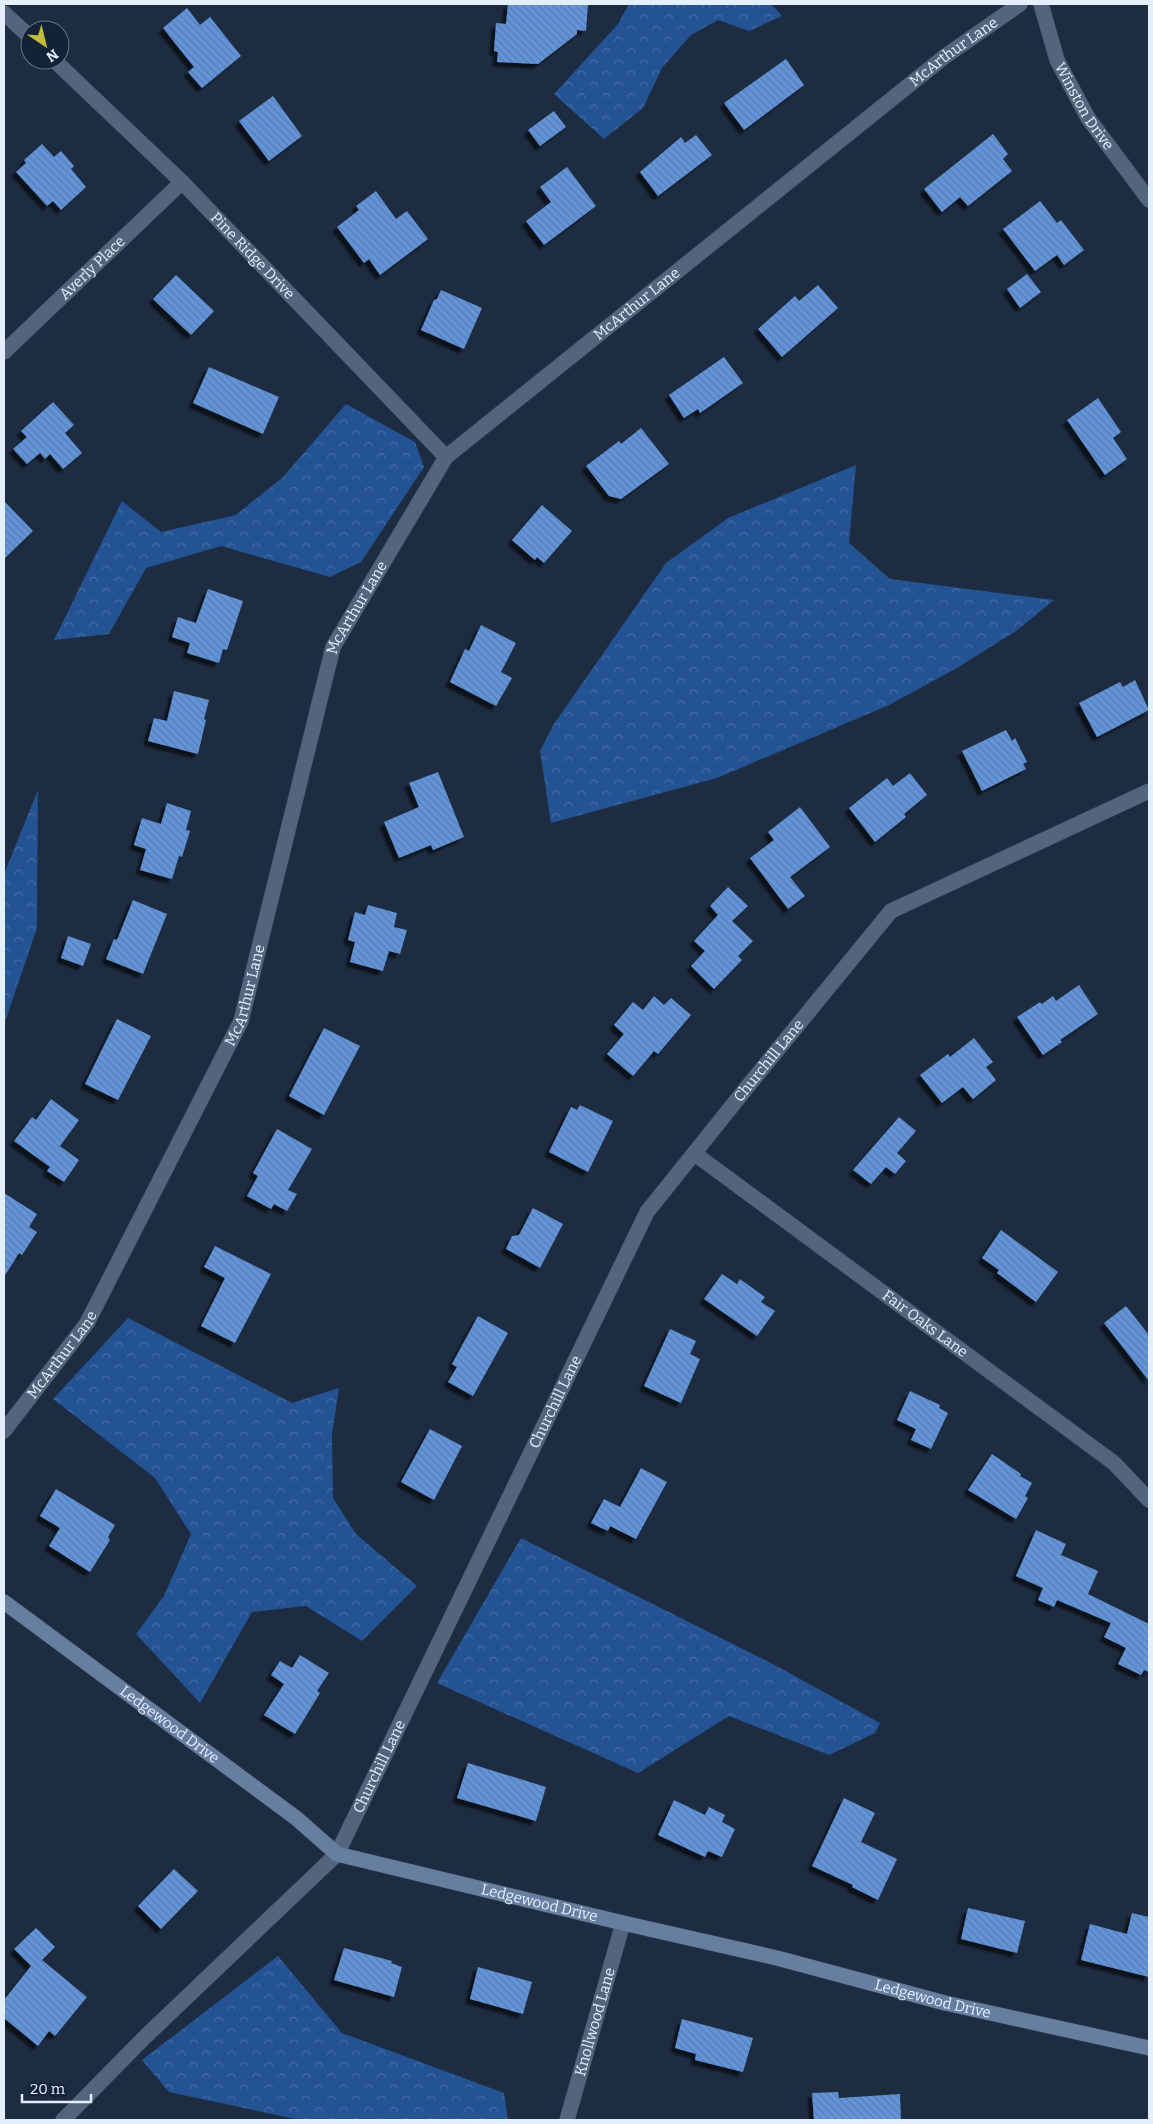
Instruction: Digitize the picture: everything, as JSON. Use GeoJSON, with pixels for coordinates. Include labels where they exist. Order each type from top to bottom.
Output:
{"type":"FeatureCollection","features":[{"type":"Feature","properties":{"kind":"street","name":"McArthur Lane"},"geometry":{"type":"LineString","coordinates":[[4,1431],[87,1323],[241,1021],[332,647],[446,457],[944,57],[1020,4]]}},
{"type":"Feature","properties":{"kind":"street","name":"Winston Drive"},"geometry":{"type":"LineString","coordinates":[[1041,4],[1057,60],[1088,118],[1149,200]]}},
{"type":"Feature","properties":{"kind":"street"},"geometry":{"type":"LineString","coordinates":[[4,13],[20,28]]}},
{"type":"Feature","properties":{"kind":"street","name":"Pine Ridge Drive"},"geometry":{"type":"LineString","coordinates":[[64,70],[182,182],[446,457]]}},
{"type":"Feature","properties":{"kind":"street","name":"Averly Place"},"geometry":{"type":"LineString","coordinates":[[4,352],[182,182]]}},
{"type":"Feature","properties":{"kind":"street","name":"Churchill Lane"},"geometry":{"type":"LineString","coordinates":[[63,2120],[147,2035],[337,1854],[647,1212],[891,911],[1149,791]]}},
{"type":"Feature","properties":{"kind":"street","name":"Fair Oaks Lane"},"geometry":{"type":"LineString","coordinates":[[695,1154],[1114,1463],[1149,1500]]}},
{"type":"Feature","properties":{"kind":"street","name":"Ledgewood Drive"},"geometry":{"type":"LineString","coordinates":[[4,1602],[296,1818],[337,1854],[777,1958],[945,2003],[1149,2048]]}},
{"type":"Feature","properties":{"kind":"street","name":"Knollwood Lane"},"geometry":{"type":"LineString","coordinates":[[567,2120],[623,1923]]}},
{"type":"Feature","properties":{"kind":"green space"},"geometry":{"type":"Polygon","coordinates":[[[629,4],[771,4],[782,16],[749,31],[718,20],[691,35],[662,68],[643,108],[604,139],[554,94],[618,24],[629,4]]]}},
{"type":"Feature","properties":{"kind":"green space"},"geometry":{"type":"Polygon","coordinates":[[[346,404],[415,442],[424,467],[361,562],[330,577],[221,546],[146,568],[109,634],[54,640],[122,501],[161,532],[236,515],[283,477],[346,404]]]}},
{"type":"Feature","properties":{"kind":"green space"},"geometry":{"type":"Polygon","coordinates":[[[856,465],[849,543],[890,579],[1054,600],[1016,631],[957,668],[889,705],[717,778],[551,823],[540,751],[554,724],[666,563],[728,518],[856,465]]]}},
{"type":"Feature","properties":{"kind":"green space"},"geometry":{"type":"Polygon","coordinates":[[[38,790],[37,928],[4,1025],[4,874],[38,790]]]}},
{"type":"Feature","properties":{"kind":"green space"},"geometry":{"type":"Polygon","coordinates":[[[128,1318],[292,1403],[339,1388],[332,1435],[333,1498],[356,1534],[417,1586],[362,1641],[306,1606],[252,1612],[200,1703],[136,1634],[164,1596],[191,1534],[155,1478],[53,1399],[128,1318]]]}},
{"type":"Feature","properties":{"kind":"green space"},"geometry":{"type":"Polygon","coordinates":[[[521,1538],[771,1663],[880,1723],[875,1733],[829,1755],[729,1716],[638,1773],[437,1683],[521,1538]]]}},
{"type":"Feature","properties":{"kind":"green space"},"geometry":{"type":"Polygon","coordinates":[[[278,1956],[342,2033],[504,2093],[508,2120],[300,2120],[169,2092],[142,2060],[278,1956]]]}},
{"type":"Feature","properties":{"kind":"building"},"geometry":{"type":"Polygon","coordinates":[[[508,4],[588,4],[586,31],[577,30],[577,34],[538,64],[497,62],[498,52],[494,51],[496,23],[506,24],[508,4]]]}},
{"type":"Feature","properties":{"kind":"building"},"geometry":{"type":"Polygon","coordinates":[[[187,8],[200,25],[210,17],[241,56],[202,88],[188,72],[194,67],[163,28],[187,8]]]}},
{"type":"Feature","properties":{"kind":"building"},"geometry":{"type":"Polygon","coordinates":[[[786,59],[804,85],[744,130],[724,103],[786,59]]]}},
{"type":"Feature","properties":{"kind":"building"},"geometry":{"type":"Polygon","coordinates":[[[273,96],[302,136],[269,161],[239,121],[273,96]]]}},
{"type":"Feature","properties":{"kind":"building"},"geometry":{"type":"Polygon","coordinates":[[[554,111],[566,127],[540,146],[528,130],[554,111]]]}},
{"type":"Feature","properties":{"kind":"building"},"geometry":{"type":"Polygon","coordinates":[[[993,134],[1008,154],[1003,159],[1012,171],[968,206],[960,197],[942,212],[924,189],[993,134]]]}},
{"type":"Feature","properties":{"kind":"building"},"geometry":{"type":"Polygon","coordinates":[[[696,135],[712,155],[658,196],[640,172],[681,137],[685,143],[696,135]]]}},
{"type":"Feature","properties":{"kind":"building"},"geometry":{"type":"Polygon","coordinates":[[[42,144],[54,157],[61,151],[74,166],[71,169],[86,187],[61,210],[53,201],[47,206],[16,172],[26,163],[24,160],[42,144]]]}},
{"type":"Feature","properties":{"kind":"building"},"geometry":{"type":"Polygon","coordinates":[[[567,167],[596,206],[544,245],[526,221],[551,202],[540,187],[567,167]]]}},
{"type":"Feature","properties":{"kind":"building"},"geometry":{"type":"Polygon","coordinates":[[[376,191],[396,219],[407,211],[428,239],[380,275],[369,259],[364,263],[337,227],[359,210],[356,206],[376,191]]]}},
{"type":"Feature","properties":{"kind":"building"},"geometry":{"type":"Polygon","coordinates":[[[1040,201],[1057,223],[1061,220],[1084,250],[1064,265],[1057,255],[1035,271],[1003,229],[1040,201]]]}},
{"type":"Feature","properties":{"kind":"building"},"geometry":{"type":"Polygon","coordinates":[[[1027,274],[1041,292],[1020,308],[1007,289],[1027,274]]]}},
{"type":"Feature","properties":{"kind":"building"},"geometry":{"type":"Polygon","coordinates":[[[176,275],[214,311],[191,335],[153,299],[176,275]]]}},
{"type":"Feature","properties":{"kind":"building"},"geometry":{"type":"Polygon","coordinates":[[[818,285],[838,308],[782,357],[758,329],[795,296],[799,301],[818,285]]]}},
{"type":"Feature","properties":{"kind":"building"},"geometry":{"type":"Polygon","coordinates":[[[441,290],[482,308],[464,349],[421,330],[434,300],[437,299],[441,290]]]}},
{"type":"Feature","properties":{"kind":"building"},"geometry":{"type":"Polygon","coordinates":[[[724,357],[743,383],[700,413],[698,409],[684,418],[669,395],[724,357]]]}},
{"type":"Feature","properties":{"kind":"building"},"geometry":{"type":"Polygon","coordinates":[[[209,367],[279,397],[263,434],[193,403],[209,367]]]}},
{"type":"Feature","properties":{"kind":"building"},"geometry":{"type":"Polygon","coordinates":[[[1098,398],[1121,432],[1113,438],[1127,459],[1105,475],[1067,420],[1098,398]]]}},
{"type":"Feature","properties":{"kind":"building"},"geometry":{"type":"Polygon","coordinates":[[[53,402],[74,425],[65,433],[82,453],[63,469],[50,454],[45,459],[40,453],[27,464],[13,449],[27,437],[21,431],[53,402]]]}},
{"type":"Feature","properties":{"kind":"building"},"geometry":{"type":"Polygon","coordinates":[[[641,428],[669,464],[621,499],[609,496],[586,466],[619,441],[621,444],[641,428]]]}},
{"type":"Feature","properties":{"kind":"building"},"geometry":{"type":"Polygon","coordinates":[[[4,501],[33,531],[4,559],[4,501]]]}},
{"type":"Feature","properties":{"kind":"building"},"geometry":{"type":"Polygon","coordinates":[[[542,505],[572,531],[544,563],[537,557],[535,560],[512,540],[542,505]]]}},
{"type":"Feature","properties":{"kind":"building"},"geometry":{"type":"Polygon","coordinates":[[[208,589],[243,601],[227,650],[223,649],[219,663],[187,653],[190,643],[172,637],[178,617],[196,623],[208,589]]]}},
{"type":"Feature","properties":{"kind":"building"},"geometry":{"type":"Polygon","coordinates":[[[481,625],[516,643],[501,672],[512,678],[496,706],[450,682],[465,649],[469,651],[481,625]]]}},
{"type":"Feature","properties":{"kind":"building"},"geometry":{"type":"Polygon","coordinates":[[[1135,680],[1149,710],[1097,737],[1079,703],[1120,682],[1123,687],[1135,680]]]}},
{"type":"Feature","properties":{"kind":"building"},"geometry":{"type":"Polygon","coordinates":[[[174,691],[209,700],[198,754],[148,741],[154,718],[167,721],[174,691]]]}},
{"type":"Feature","properties":{"kind":"building"},"geometry":{"type":"Polygon","coordinates":[[[1006,730],[1012,741],[1015,738],[1027,762],[1023,764],[1026,769],[982,791],[962,751],[1006,730]]]}},
{"type":"Feature","properties":{"kind":"building"},"geometry":{"type":"Polygon","coordinates":[[[438,772],[464,837],[433,850],[431,845],[399,858],[384,822],[419,807],[409,783],[438,772]]]}},
{"type":"Feature","properties":{"kind":"building"},"geometry":{"type":"Polygon","coordinates":[[[910,773],[927,795],[904,814],[906,817],[875,842],[849,808],[887,778],[893,786],[910,773]]]}},
{"type":"Feature","properties":{"kind":"building"},"geometry":{"type":"Polygon","coordinates":[[[167,803],[191,811],[186,830],[190,831],[182,857],[179,856],[172,879],[140,870],[146,849],[134,845],[142,818],[161,824],[167,803]]]}},
{"type":"Feature","properties":{"kind":"building"},"geometry":{"type":"Polygon","coordinates":[[[800,807],[830,847],[790,877],[805,896],[788,909],[750,858],[774,840],[768,832],[800,807]]]}},
{"type":"Feature","properties":{"kind":"building"},"geometry":{"type":"Polygon","coordinates":[[[728,887],[748,906],[732,921],[753,941],[738,956],[742,960],[714,989],[691,966],[705,951],[694,941],[718,915],[710,906],[728,887]]]}},
{"type":"Feature","properties":{"kind":"building"},"geometry":{"type":"Polygon","coordinates":[[[133,900],[167,914],[143,974],[106,959],[114,939],[117,940],[133,900]]]}},
{"type":"Feature","properties":{"kind":"building"},"geometry":{"type":"Polygon","coordinates":[[[368,905],[397,913],[394,927],[407,930],[400,954],[389,951],[383,971],[350,962],[355,942],[348,940],[355,912],[365,915],[368,905]]]}},
{"type":"Feature","properties":{"kind":"building"},"geometry":{"type":"Polygon","coordinates":[[[68,936],[91,944],[83,966],[61,958],[68,936]]]}},
{"type":"Feature","properties":{"kind":"building"},"geometry":{"type":"Polygon","coordinates":[[[1079,985],[1098,1014],[1060,1040],[1062,1042],[1043,1055],[1017,1017],[1053,996],[1056,1001],[1079,985]]]}},
{"type":"Feature","properties":{"kind":"building"},"geometry":{"type":"Polygon","coordinates":[[[654,996],[664,1005],[671,998],[691,1015],[658,1054],[654,1051],[633,1076],[607,1054],[624,1034],[614,1025],[633,1002],[643,1010],[654,996]]]}},
{"type":"Feature","properties":{"kind":"building"},"geometry":{"type":"Polygon","coordinates":[[[117,1019],[151,1036],[118,1100],[85,1084],[117,1019]]]}},
{"type":"Feature","properties":{"kind":"building"},"geometry":{"type":"Polygon","coordinates":[[[324,1028],[360,1046],[324,1115],[289,1096],[324,1028]]]}},
{"type":"Feature","properties":{"kind":"building"},"geometry":{"type":"Polygon","coordinates":[[[974,1038],[993,1062],[986,1067],[996,1080],[973,1099],[963,1087],[942,1103],[920,1075],[948,1054],[950,1057],[974,1038]]]}},
{"type":"Feature","properties":{"kind":"building"},"geometry":{"type":"Polygon","coordinates":[[[51,1099],[79,1120],[60,1146],[79,1160],[64,1182],[47,1171],[50,1167],[14,1141],[32,1117],[36,1120],[51,1099]]]}},
{"type":"Feature","properties":{"kind":"building"},"geometry":{"type":"Polygon","coordinates":[[[580,1105],[613,1121],[588,1172],[549,1152],[571,1107],[577,1110],[580,1105]]]}},
{"type":"Feature","properties":{"kind":"building"},"geometry":{"type":"Polygon","coordinates":[[[899,1117],[916,1131],[897,1153],[906,1161],[895,1174],[886,1167],[871,1184],[853,1170],[899,1117]]]}},
{"type":"Feature","properties":{"kind":"building"},"geometry":{"type":"Polygon","coordinates":[[[277,1129],[312,1149],[288,1190],[297,1194],[287,1211],[274,1204],[271,1209],[247,1196],[258,1176],[253,1173],[277,1129]]]}},
{"type":"Feature","properties":{"kind":"building"},"geometry":{"type":"Polygon","coordinates":[[[4,1193],[37,1214],[29,1227],[37,1232],[22,1255],[19,1253],[4,1277],[4,1193]]]}},
{"type":"Feature","properties":{"kind":"building"},"geometry":{"type":"Polygon","coordinates":[[[533,1208],[563,1224],[540,1268],[506,1249],[512,1236],[519,1235],[533,1208]]]}},
{"type":"Feature","properties":{"kind":"building"},"geometry":{"type":"Polygon","coordinates":[[[1001,1230],[1058,1272],[1036,1302],[997,1273],[999,1270],[982,1258],[1001,1230]]]}},
{"type":"Feature","properties":{"kind":"building"},"geometry":{"type":"Polygon","coordinates":[[[215,1246],[271,1274],[235,1343],[201,1326],[225,1278],[204,1267],[215,1246]]]}},
{"type":"Feature","properties":{"kind":"building"},"geometry":{"type":"Polygon","coordinates":[[[722,1274],[737,1284],[740,1279],[765,1297],[761,1302],[775,1311],[757,1336],[704,1299],[722,1274]]]}},
{"type":"Feature","properties":{"kind":"building"},"geometry":{"type":"Polygon","coordinates":[[[1126,1306],[1149,1335],[1149,1381],[1104,1323],[1126,1306]]]}},
{"type":"Feature","properties":{"kind":"building"},"geometry":{"type":"Polygon","coordinates":[[[478,1316],[508,1333],[473,1396],[448,1382],[457,1367],[452,1364],[478,1316]]]}},
{"type":"Feature","properties":{"kind":"building"},"geometry":{"type":"Polygon","coordinates":[[[670,1329],[696,1341],[690,1354],[700,1359],[681,1403],[644,1386],[670,1329]]]}},
{"type":"Feature","properties":{"kind":"building"},"geometry":{"type":"Polygon","coordinates":[[[910,1391],[940,1405],[939,1408],[948,1413],[931,1449],[911,1440],[916,1429],[897,1420],[910,1391]]]}},
{"type":"Feature","properties":{"kind":"building"},"geometry":{"type":"Polygon","coordinates":[[[430,1429],[462,1446],[434,1500],[401,1482],[430,1429]]]}},
{"type":"Feature","properties":{"kind":"building"},"geometry":{"type":"Polygon","coordinates":[[[992,1454],[1032,1483],[1025,1496],[1028,1498],[1016,1519],[968,1490],[992,1454]]]}},
{"type":"Feature","properties":{"kind":"building"},"geometry":{"type":"Polygon","coordinates":[[[641,1468],[667,1482],[636,1539],[610,1526],[608,1531],[591,1523],[604,1499],[620,1507],[641,1468]]]}},
{"type":"Feature","properties":{"kind":"building"},"geometry":{"type":"Polygon","coordinates":[[[56,1489],[115,1525],[108,1537],[110,1540],[90,1572],[49,1546],[60,1528],[40,1516],[56,1489]]]}},
{"type":"Feature","properties":{"kind":"building"},"geometry":{"type":"Polygon","coordinates":[[[1036,1530],[1066,1544],[1061,1555],[1098,1571],[1088,1594],[1149,1624],[1149,1672],[1144,1670],[1141,1675],[1118,1664],[1126,1648],[1104,1637],[1111,1623],[1057,1600],[1054,1607],[1038,1600],[1043,1588],[1016,1576],[1036,1530]]]}},
{"type":"Feature","properties":{"kind":"building"},"geometry":{"type":"Polygon","coordinates":[[[300,1655],[329,1673],[317,1691],[320,1693],[295,1734],[264,1715],[284,1684],[271,1675],[280,1661],[292,1668],[300,1655]]]}},
{"type":"Feature","properties":{"kind":"building"},"geometry":{"type":"Polygon","coordinates":[[[468,1763],[546,1787],[536,1821],[457,1798],[468,1763]]]}},
{"type":"Feature","properties":{"kind":"building"},"geometry":{"type":"Polygon","coordinates":[[[844,1798],[875,1813],[861,1842],[897,1859],[878,1900],[852,1887],[853,1885],[812,1866],[844,1798]]]}},
{"type":"Feature","properties":{"kind":"building"},"geometry":{"type":"Polygon","coordinates":[[[674,1800],[705,1815],[709,1807],[725,1815],[722,1822],[735,1829],[722,1857],[708,1851],[705,1857],[658,1835],[674,1800]]]}},
{"type":"Feature","properties":{"kind":"building"},"geometry":{"type":"Polygon","coordinates":[[[174,1869],[198,1891],[161,1929],[138,1906],[174,1869]]]}},
{"type":"Feature","properties":{"kind":"building"},"geometry":{"type":"Polygon","coordinates":[[[968,1908],[1025,1921],[1017,1953],[961,1939],[968,1908]]]}},
{"type":"Feature","properties":{"kind":"building"},"geometry":{"type":"Polygon","coordinates":[[[1132,1913],[1149,1917],[1149,1977],[1081,1960],[1090,1924],[1127,1934],[1132,1913]]]}},
{"type":"Feature","properties":{"kind":"building"},"geometry":{"type":"Polygon","coordinates":[[[36,1928],[55,1947],[42,1960],[87,1997],[55,2036],[49,2031],[38,2046],[4,2018],[4,2000],[31,1966],[14,1949],[36,1928]]]}},
{"type":"Feature","properties":{"kind":"building"},"geometry":{"type":"Polygon","coordinates":[[[344,1948],[392,1961],[391,1963],[402,1967],[394,1997],[334,1980],[344,1948]]]}},
{"type":"Feature","properties":{"kind":"building"},"geometry":{"type":"Polygon","coordinates":[[[478,1967],[532,1982],[523,2014],[470,1999],[478,1967]]]}},
{"type":"Feature","properties":{"kind":"building"},"geometry":{"type":"Polygon","coordinates":[[[682,2019],[753,2038],[743,2072],[695,2060],[696,2054],[675,2048],[682,2019]]]}},
{"type":"Feature","properties":{"kind":"building"},"geometry":{"type":"Polygon","coordinates":[[[838,2092],[839,2098],[900,2094],[901,2120],[814,2120],[812,2093],[838,2092]]]}}]}
